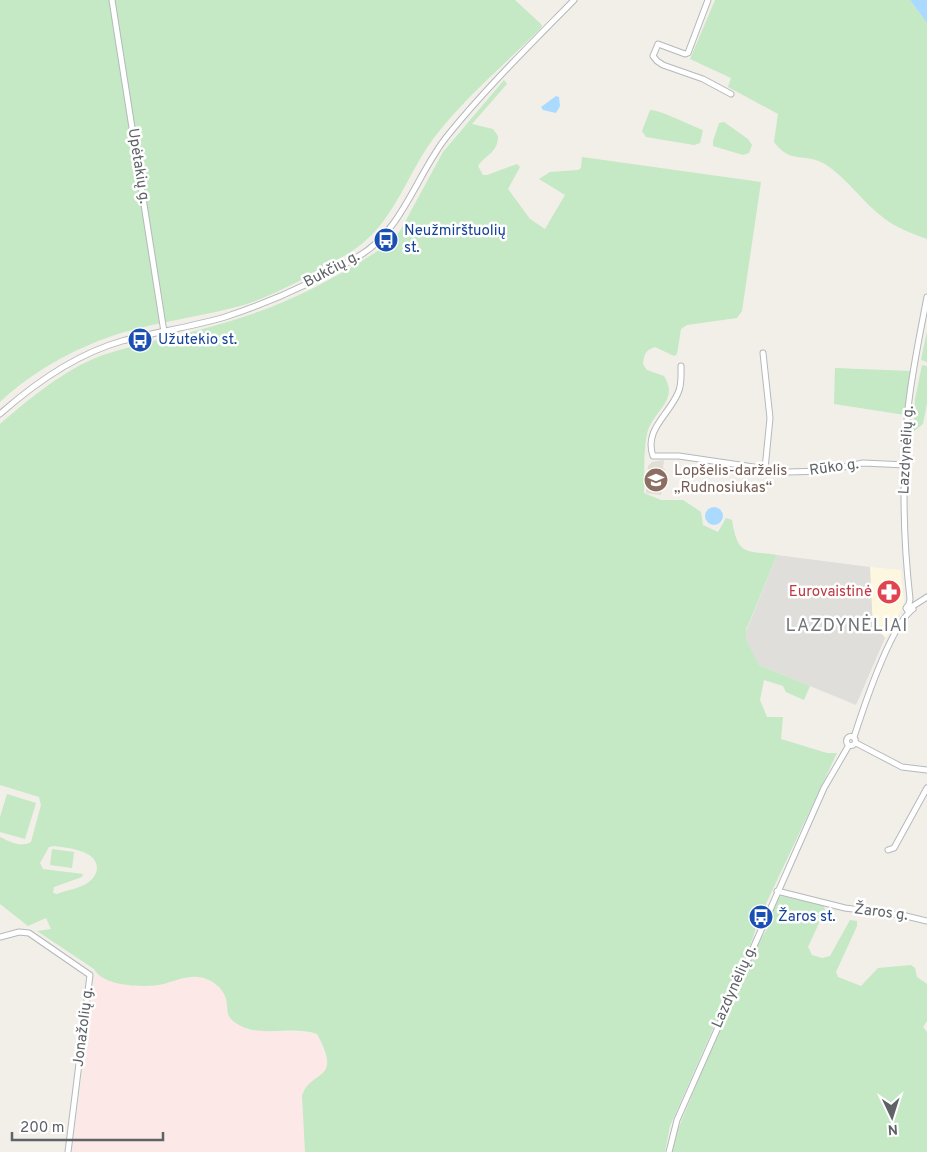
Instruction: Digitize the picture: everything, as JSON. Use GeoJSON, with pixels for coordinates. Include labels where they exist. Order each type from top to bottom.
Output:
{"type":"FeatureCollection","features":[{"type":"Feature","properties":{"kind":"street","name":"Upėtakių g."},"geometry":{"type":"LineString","coordinates":[[112,0],[164,332]]}},
{"type":"Feature","properties":{"kind":"street","name":"Bukčių g."},"geometry":{"type":"LineString","coordinates":[[0,414],[51,373],[81,357],[120,342],[223,317],[262,304],[367,251],[381,238],[396,218],[447,136],[574,0]]}},
{"type":"Feature","properties":{"kind":"street"},"geometry":{"type":"LineString","coordinates":[[708,0],[688,53],[685,54],[658,44],[653,56],[663,65],[703,79],[731,94]]}},
{"type":"Feature","properties":{"kind":"street","name":"Lazdynėlių g."},"geometry":{"type":"LineString","coordinates":[[669,1152],[677,1120],[777,891],[824,788],[850,745],[847,740],[850,736],[854,737],[884,657],[908,611],[906,608],[911,605],[904,535],[908,410],[927,297]]}},
{"type":"Feature","properties":{"kind":"street"},"geometry":{"type":"LineString","coordinates":[[763,353],[770,418],[765,469]]}},
{"type":"Feature","properties":{"kind":"street","name":"Rūko g."},"geometry":{"type":"LineString","coordinates":[[682,366],[679,393],[656,426],[651,440],[650,446],[653,456],[679,456],[765,469],[812,472],[863,463],[906,465]]}},
{"type":"Feature","properties":{"kind":"street"},"geometry":{"type":"LineString","coordinates":[[911,605],[927,597]]}},
{"type":"Feature","properties":{"kind":"street"},"geometry":{"type":"LineString","coordinates":[[854,737],[856,743],[902,767],[927,770]]}},
{"type":"Feature","properties":{"kind":"street"},"geometry":{"type":"LineString","coordinates":[[850,745],[856,743]]}},
{"type":"Feature","properties":{"kind":"street"},"geometry":{"type":"LineString","coordinates":[[888,850],[894,848],[927,788]]}},
{"type":"Feature","properties":{"kind":"street","name":"Žaros g."},"geometry":{"type":"LineString","coordinates":[[777,891],[845,908],[906,916],[927,921]]}},
{"type":"Feature","properties":{"kind":"street","name":"Jonažolių g."},"geometry":{"type":"LineString","coordinates":[[0,937],[19,932],[29,933],[90,975],[68,1152]]}},
{"type":"Feature","properties":{"kind":"shaded area","name":"Lopšelis-darželis „Rudnosiukas“"},"geometry":{"type":"Polygon","coordinates":[[[664,460],[663,468],[665,469],[661,495],[646,493],[648,466],[652,462],[664,460]]]}},
{"type":"Feature","properties":{"kind":"shaded area"},"geometry":{"type":"Polygon","coordinates":[[[777,555],[870,567],[873,630],[882,634],[885,638],[856,705],[759,665],[745,640],[745,634],[777,555]]]}},
{"type":"Feature","properties":{"kind":"shaded area"},"geometry":{"type":"Polygon","coordinates":[[[870,567],[901,570],[904,602],[892,631],[885,638],[882,634],[873,630],[870,567]]]}},
{"type":"Feature","properties":{"kind":"shaded area"},"geometry":{"type":"Polygon","coordinates":[[[96,973],[108,981],[166,984],[177,979],[198,977],[212,982],[221,990],[226,999],[227,1012],[236,1023],[249,1030],[317,1034],[327,1062],[327,1068],[324,1074],[305,1088],[302,1096],[305,1152],[72,1152],[96,973]]]}},
{"type":"Feature","properties":{"kind":"green space"},"geometry":{"type":"Polygon","coordinates":[[[0,0],[515,0],[542,25],[471,95],[445,124],[423,153],[390,212],[380,226],[355,249],[302,280],[247,304],[136,329],[105,338],[73,352],[41,370],[0,402],[0,0]]]}},
{"type":"Feature","properties":{"kind":"green space"},"geometry":{"type":"Polygon","coordinates":[[[715,0],[910,0],[927,23],[927,239],[900,228],[885,219],[869,206],[841,176],[825,164],[811,159],[792,156],[780,149],[774,142],[778,114],[728,87],[731,78],[690,59],[715,0]]]}},
{"type":"Feature","properties":{"kind":"green space"},"geometry":{"type":"Polygon","coordinates":[[[504,80],[507,84],[472,124],[493,129],[498,136],[494,150],[478,166],[483,175],[487,175],[517,164],[520,167],[508,189],[530,219],[545,229],[565,195],[539,179],[550,172],[578,170],[581,168],[582,157],[761,182],[742,311],[737,318],[687,325],[681,329],[677,354],[674,356],[655,347],[647,351],[645,355],[643,364],[647,370],[664,376],[669,392],[647,434],[644,493],[661,500],[683,500],[701,512],[703,525],[718,532],[726,518],[732,520],[734,532],[740,546],[750,551],[777,555],[746,630],[746,640],[759,665],[810,686],[804,700],[786,692],[783,686],[764,680],[760,700],[767,717],[783,717],[781,739],[827,753],[837,753],[763,910],[758,908],[752,921],[757,924],[753,938],[670,1126],[665,1152],[305,1152],[302,1096],[306,1088],[323,1073],[327,1061],[317,1034],[307,1031],[252,1030],[241,1026],[229,1016],[226,999],[222,991],[211,981],[203,978],[189,977],[164,984],[147,986],[126,985],[106,980],[94,969],[37,931],[51,929],[46,918],[28,926],[0,904],[0,837],[19,844],[31,842],[41,805],[39,797],[0,785],[0,424],[48,385],[89,361],[121,349],[213,326],[267,309],[320,284],[371,255],[387,245],[400,231],[443,152],[504,80]],[[49,847],[40,863],[43,869],[83,874],[82,877],[54,887],[53,893],[57,894],[79,887],[94,877],[97,868],[96,862],[92,857],[74,849],[49,847]]]}},
{"type":"Feature","properties":{"kind":"green space"},"geometry":{"type":"Polygon","coordinates":[[[650,110],[703,130],[700,143],[694,145],[646,137],[642,131],[650,110]]]}},
{"type":"Feature","properties":{"kind":"green space"},"geometry":{"type":"Polygon","coordinates":[[[724,122],[748,139],[752,145],[749,153],[743,155],[713,146],[719,123],[724,122]]]}},
{"type":"Feature","properties":{"kind":"green space"},"geometry":{"type":"Polygon","coordinates":[[[927,331],[927,362],[921,360],[927,331]]]}},
{"type":"Feature","properties":{"kind":"green space"},"geometry":{"type":"Polygon","coordinates":[[[922,365],[927,366],[927,403],[923,424],[913,432],[915,399],[922,365]]]}},
{"type":"Feature","properties":{"kind":"green space"},"geometry":{"type":"Polygon","coordinates":[[[835,368],[910,371],[905,415],[834,404],[835,368]]]}},
{"type":"Feature","properties":{"kind":"green space"},"geometry":{"type":"Polygon","coordinates":[[[7,794],[36,803],[25,839],[0,832],[0,817],[7,794]]]}},
{"type":"Feature","properties":{"kind":"green space"},"geometry":{"type":"Polygon","coordinates":[[[52,849],[74,852],[72,868],[50,865],[52,849]]]}},
{"type":"Feature","properties":{"kind":"green space"},"geometry":{"type":"Polygon","coordinates":[[[783,896],[824,906],[825,910],[808,947],[812,955],[822,958],[830,956],[850,920],[857,921],[857,926],[836,972],[838,977],[861,986],[878,968],[911,965],[915,968],[917,977],[927,984],[927,1021],[923,1027],[927,1032],[927,1152],[672,1152],[674,1139],[727,1010],[754,950],[769,926],[771,913],[778,897],[783,896]]]}},
{"type":"Feature","properties":{"kind":"water"},"geometry":{"type":"Polygon","coordinates":[[[910,0],[927,0],[927,23],[910,0]]]}},
{"type":"Feature","properties":{"kind":"water"},"geometry":{"type":"Polygon","coordinates":[[[556,96],[559,97],[560,106],[556,113],[543,110],[541,107],[556,96]]]}},
{"type":"Feature","properties":{"kind":"water"},"geometry":{"type":"Polygon","coordinates":[[[714,507],[720,510],[723,516],[720,522],[714,525],[708,522],[705,516],[708,510],[714,507]]]}},
{"type":"Feature","properties":{"kind":"place","name":"Neužmirštuolių st."},"geometry":{"type":"Point","coordinates":[386,240]}},
{"type":"Feature","properties":{"kind":"place","name":"Užutekio st."},"geometry":{"type":"Point","coordinates":[140,340]}},
{"type":"Feature","properties":{"kind":"place","name":"Lopšelis-darželis „Rudnosiukas“"},"geometry":{"type":"Point","coordinates":[656,480]}},
{"type":"Feature","properties":{"kind":"place","name":"Eurovaistinė"},"geometry":{"type":"Point","coordinates":[889,592]}},
{"type":"Feature","properties":{"kind":"place","name":"Žaros st."},"geometry":{"type":"Point","coordinates":[761,917]}},
{"type":"Feature","properties":{"kind":"district","name":"LAZDYNĖLIAI"},"geometry":{"type":"Point","coordinates":[847,626]}}]}
